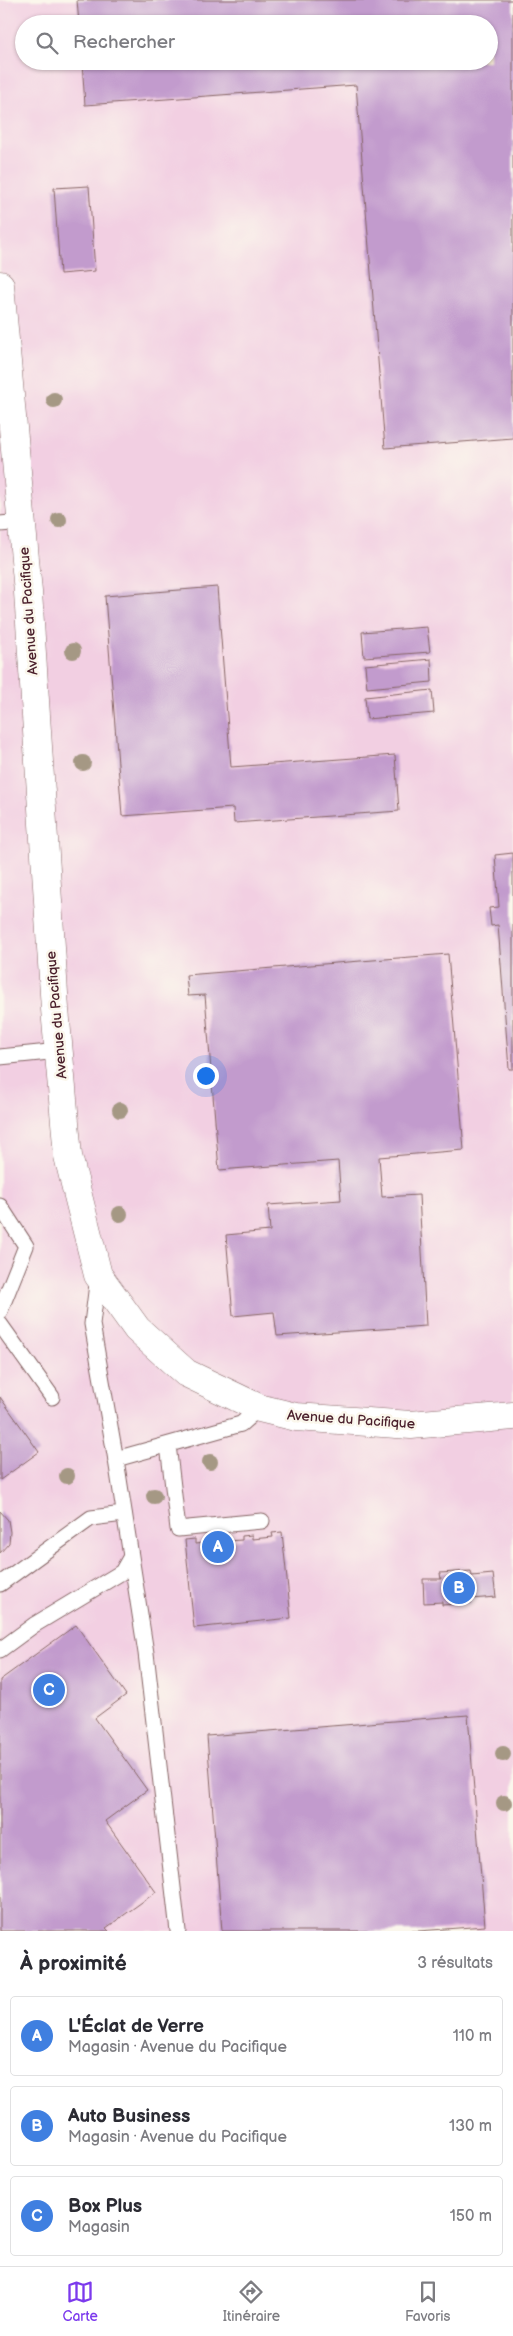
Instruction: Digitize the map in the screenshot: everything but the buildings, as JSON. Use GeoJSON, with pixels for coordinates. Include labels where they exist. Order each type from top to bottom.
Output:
{"type":"FeatureCollection","features":[{"type":"Feature","properties":{"kind":"street","name":"Avenue du Pacifique"},"geometry":{"type":"LineString","coordinates":[[0,285],[11,523],[68,1156],[98,1275],[137,1329],[186,1373],[259,1408],[296,1417],[411,1425],[513,1416]]}},
{"type":"Feature","properties":{"kind":"lane"},"geometry":{"type":"LineString","coordinates":[[0,1057],[59,1051]]}},
{"type":"Feature","properties":{"kind":"lane"},"geometry":{"type":"LineString","coordinates":[[0,1206],[26,1246],[0,1311]]}},
{"type":"Feature","properties":{"kind":"lane"},"geometry":{"type":"LineString","coordinates":[[98,1275],[92,1324],[116,1459],[146,1653],[178,1931]]}},
{"type":"Feature","properties":{"kind":"lane"},"geometry":{"type":"LineString","coordinates":[[0,1324],[52,1397]]}},
{"type":"Feature","properties":{"kind":"lane"},"geometry":{"type":"LineString","coordinates":[[116,1459],[241,1424],[259,1408]]}},
{"type":"Feature","properties":{"kind":"lane"},"geometry":{"type":"LineString","coordinates":[[168,1445],[178,1528],[262,1521]]}},
{"type":"Feature","properties":{"kind":"lane"},"geometry":{"type":"LineString","coordinates":[[0,1584],[92,1518],[124,1514]]}},
{"type":"Feature","properties":{"kind":"lane"},"geometry":{"type":"LineString","coordinates":[[0,1650],[34,1625],[122,1572],[130,1558]]}},
{"type":"Feature","properties":{"kind":"shaded area"},"geometry":{"type":"Polygon","coordinates":[[[0,0],[513,0],[513,1931],[0,1931],[0,0]]]}},
{"type":"Feature","properties":{"kind":"place","name":"L'Éclat de Verre"},"geometry":{"type":"Point","coordinates":[218,1547]}},
{"type":"Feature","properties":{"kind":"place","name":"Auto Business"},"geometry":{"type":"Point","coordinates":[459,1588]}},
{"type":"Feature","properties":{"kind":"place","name":"Box Plus"},"geometry":{"type":"Point","coordinates":[49,1690]}}]}
